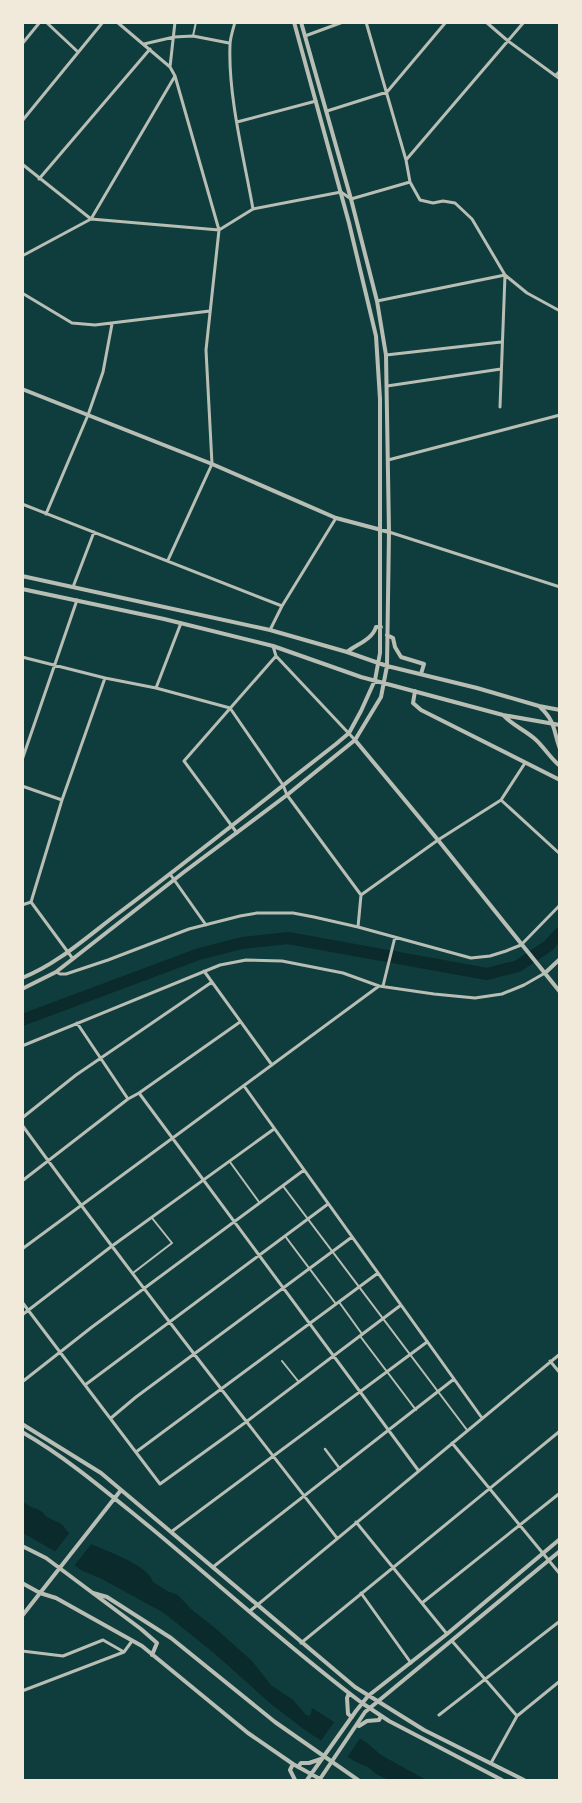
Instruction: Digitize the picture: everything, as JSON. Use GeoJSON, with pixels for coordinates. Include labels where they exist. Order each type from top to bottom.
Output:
{"type":"FeatureCollection","features":[{"type":"Feature","properties":{"kind":"street"},"geometry":{"type":"LineString","coordinates":[[22,44],[40,22]]}},
{"type":"Feature","properties":{"kind":"street"},"geometry":{"type":"LineString","coordinates":[[46,22],[78,52]]}},
{"type":"Feature","properties":{"kind":"street"},"geometry":{"type":"LineString","coordinates":[[22,121],[102,22]]}},
{"type":"Feature","properties":{"kind":"street"},"geometry":{"type":"LineString","coordinates":[[117,22],[170,67],[175,76],[219,230],[206,350],[212,464],[168,560]]}},
{"type":"Feature","properties":{"kind":"street"},"geometry":{"type":"LineString","coordinates":[[170,67],[175,22]]}},
{"type":"Feature","properties":{"kind":"street"},"geometry":{"type":"LineString","coordinates":[[235,22],[230,43],[237,122],[253,209]]}},
{"type":"Feature","properties":{"kind":"street"},"geometry":{"type":"LineString","coordinates":[[22,978],[35,973],[67,951],[170,874],[336,744],[348,733],[361,711],[375,680],[379,664],[381,531],[380,399],[376,336],[341,192],[294,22]]}},
{"type":"Feature","properties":{"kind":"street"},"geometry":{"type":"LineString","coordinates":[[22,989],[56,972],[287,796],[355,740],[381,697],[387,666],[389,532],[386,355],[377,301],[351,199],[301,22]]}},
{"type":"Feature","properties":{"kind":"street"},"geometry":{"type":"LineString","coordinates":[[305,36],[343,22]]}},
{"type":"Feature","properties":{"kind":"street"},"geometry":{"type":"LineString","coordinates":[[366,22],[406,160],[410,182],[420,200],[433,203],[443,201],[455,203],[472,219],[505,275],[527,293],[560,311]]}},
{"type":"Feature","properties":{"kind":"street"},"geometry":{"type":"LineString","coordinates":[[327,111],[387,92],[446,22]]}},
{"type":"Feature","properties":{"kind":"street"},"geometry":{"type":"LineString","coordinates":[[486,22],[508,42],[560,78]]}},
{"type":"Feature","properties":{"kind":"street"},"geometry":{"type":"LineString","coordinates":[[406,160],[524,22]]}},
{"type":"Feature","properties":{"kind":"street"},"geometry":{"type":"LineString","coordinates":[[143,44],[174,37],[193,36],[230,43]]}},
{"type":"Feature","properties":{"kind":"street"},"geometry":{"type":"LineString","coordinates":[[39,179],[150,49]]}},
{"type":"Feature","properties":{"kind":"street"},"geometry":{"type":"LineString","coordinates":[[556,75],[560,71]]}},
{"type":"Feature","properties":{"kind":"street"},"geometry":{"type":"LineString","coordinates":[[22,256],[91,219],[175,76]]}},
{"type":"Feature","properties":{"kind":"street"},"geometry":{"type":"LineString","coordinates":[[237,122],[316,101]]}},
{"type":"Feature","properties":{"kind":"street"},"geometry":{"type":"LineString","coordinates":[[22,164],[91,219],[219,230],[253,209],[341,192],[351,199]]}},
{"type":"Feature","properties":{"kind":"street"},"geometry":{"type":"LineString","coordinates":[[351,199],[410,182]]}},
{"type":"Feature","properties":{"kind":"street"},"geometry":{"type":"LineString","coordinates":[[377,301],[505,275]]}},
{"type":"Feature","properties":{"kind":"street"},"geometry":{"type":"LineString","coordinates":[[500,407],[505,275]]}},
{"type":"Feature","properties":{"kind":"street"},"geometry":{"type":"LineString","coordinates":[[22,293],[72,323],[112,324],[210,311]]}},
{"type":"Feature","properties":{"kind":"street"},"geometry":{"type":"LineString","coordinates":[[46,514],[88,415],[103,372],[112,324]]}},
{"type":"Feature","properties":{"kind":"street"},"geometry":{"type":"LineString","coordinates":[[386,355],[501,342]]}},
{"type":"Feature","properties":{"kind":"street"},"geometry":{"type":"LineString","coordinates":[[387,386],[501,369]]}},
{"type":"Feature","properties":{"kind":"street"},"geometry":{"type":"LineString","coordinates":[[22,389],[212,464],[336,518],[389,532],[560,587]]}},
{"type":"Feature","properties":{"kind":"street"},"geometry":{"type":"LineString","coordinates":[[388,460],[560,415]]}},
{"type":"Feature","properties":{"kind":"street"},"geometry":{"type":"LineString","coordinates":[[22,504],[282,606]]}},
{"type":"Feature","properties":{"kind":"street"},"geometry":{"type":"LineString","coordinates":[[270,630],[282,606],[336,518]]}},
{"type":"Feature","properties":{"kind":"street"},"geometry":{"type":"LineString","coordinates":[[73,587],[94,532]]}},
{"type":"Feature","properties":{"kind":"street"},"geometry":{"type":"LineString","coordinates":[[22,576],[270,630],[347,652],[379,664],[560,710]]}},
{"type":"Feature","properties":{"kind":"street"},"geometry":{"type":"LineString","coordinates":[[22,589],[181,623],[273,646],[384,683],[503,715],[560,726]]}},
{"type":"Feature","properties":{"kind":"street"},"geometry":{"type":"LineString","coordinates":[[22,760],[77,600]]}},
{"type":"Feature","properties":{"kind":"street"},"geometry":{"type":"LineString","coordinates":[[156,688],[181,623]]}},
{"type":"Feature","properties":{"kind":"street"},"geometry":{"type":"LineString","coordinates":[[347,652],[355,645],[367,640],[376,627],[380,627]]}},
{"type":"Feature","properties":{"kind":"street"},"geometry":{"type":"LineString","coordinates":[[387,635],[393,638],[395,647],[401,657],[424,664],[421,674]]}},
{"type":"Feature","properties":{"kind":"street"},"geometry":{"type":"LineString","coordinates":[[273,646],[276,656],[355,740],[560,992]]}},
{"type":"Feature","properties":{"kind":"street"},"geometry":{"type":"LineString","coordinates":[[236,833],[184,761],[276,656]]}},
{"type":"Feature","properties":{"kind":"street"},"geometry":{"type":"LineString","coordinates":[[22,657],[105,678],[156,688],[230,708],[283,785],[287,796],[361,895],[358,927]]}},
{"type":"Feature","properties":{"kind":"street"},"geometry":{"type":"LineString","coordinates":[[31,902],[82,739],[105,678]]}},
{"type":"Feature","properties":{"kind":"street"},"geometry":{"type":"LineString","coordinates":[[415,691],[413,703],[421,710],[560,780]]}},
{"type":"Feature","properties":{"kind":"street"},"geometry":{"type":"LineString","coordinates":[[539,706],[554,724],[560,749]]}},
{"type":"Feature","properties":{"kind":"street"},"geometry":{"type":"LineString","coordinates":[[503,715],[509,722],[524,730],[538,741],[560,766]]}},
{"type":"Feature","properties":{"kind":"street"},"geometry":{"type":"LineString","coordinates":[[361,895],[438,840],[501,800],[526,763]]}},
{"type":"Feature","properties":{"kind":"street"},"geometry":{"type":"LineString","coordinates":[[22,786],[62,800]]}},
{"type":"Feature","properties":{"kind":"street"},"geometry":{"type":"LineString","coordinates":[[501,800],[560,854]]}},
{"type":"Feature","properties":{"kind":"street"},"geometry":{"type":"LineString","coordinates":[[170,874],[206,925]]}},
{"type":"Feature","properties":{"kind":"street"},"geometry":{"type":"LineString","coordinates":[[22,905],[31,902]]}},
{"type":"Feature","properties":{"kind":"street"},"geometry":{"type":"LineString","coordinates":[[31,902],[73,959]]}},
{"type":"Feature","properties":{"kind":"street"},"geometry":{"type":"LineString","coordinates":[[56,972],[66,974],[189,929],[240,916],[275,913],[307,916],[358,927],[470,958],[490,956],[506,952],[521,945],[560,906]]}},
{"type":"Feature","properties":{"kind":"street"},"geometry":{"type":"LineString","coordinates":[[22,1249],[381,986],[386,977],[396,936]]}},
{"type":"Feature","properties":{"kind":"street"},"geometry":{"type":"LineString","coordinates":[[22,1046],[204,971],[220,965],[246,960],[282,961],[343,974],[381,986],[475,998],[502,994],[524,985],[545,972],[560,959]]}},
{"type":"Feature","properties":{"kind":"street"},"geometry":{"type":"LineString","coordinates":[[204,971],[272,1066]]}},
{"type":"Feature","properties":{"kind":"street"},"geometry":{"type":"LineString","coordinates":[[22,1118],[76,1075],[212,982]]}},
{"type":"Feature","properties":{"kind":"street"},"geometry":{"type":"LineString","coordinates":[[22,1181],[128,1099],[140,1093],[240,1022]]}},
{"type":"Feature","properties":{"kind":"street"},"geometry":{"type":"LineString","coordinates":[[77,1023],[128,1099]]}},
{"type":"Feature","properties":{"kind":"street"},"geometry":{"type":"LineString","coordinates":[[244,1086],[482,1418]]}},
{"type":"Feature","properties":{"kind":"street"},"geometry":{"type":"LineString","coordinates":[[140,1093],[418,1470]]}},
{"type":"Feature","properties":{"kind":"street"},"geometry":{"type":"LineString","coordinates":[[23,1127],[272,1457],[337,1538]]}},
{"type":"Feature","properties":{"kind":"street"},"geometry":{"type":"LineString","coordinates":[[22,1315],[112,1246],[274,1129]]}},
{"type":"Feature","properties":{"kind":"street"},"geometry":{"type":"LineString","coordinates":[[22,1382],[92,1327],[304,1170]]}},
{"type":"Feature","properties":{"kind":"street"},"geometry":{"type":"LineString","coordinates":[[85,1385],[328,1204]]}},
{"type":"Feature","properties":{"kind":"street"},"geometry":{"type":"LineString","coordinates":[[111,1418],[136,1397],[352,1237]]}},
{"type":"Feature","properties":{"kind":"street"},"geometry":{"type":"LineString","coordinates":[[136,1452],[378,1274]]}},
{"type":"Feature","properties":{"kind":"street"},"geometry":{"type":"LineString","coordinates":[[22,1302],[160,1484],[246,1422],[401,1305]]}},
{"type":"Feature","properties":{"kind":"street"},"geometry":{"type":"LineString","coordinates":[[171,1532],[427,1342]]}},
{"type":"Feature","properties":{"kind":"street"},"geometry":{"type":"LineString","coordinates":[[250,1611],[560,1354]]}},
{"type":"Feature","properties":{"kind":"street"},"geometry":{"type":"LineString","coordinates":[[550,1361],[560,1373]]}},
{"type":"Feature","properties":{"kind":"street"},"geometry":{"type":"LineString","coordinates":[[213,1568],[454,1379]]}},
{"type":"Feature","properties":{"kind":"street"},"geometry":{"type":"LineString","coordinates":[[22,1424],[101,1473],[301,1643],[368,1696],[424,1730],[524,1780]]}},
{"type":"Feature","properties":{"kind":"street"},"geometry":{"type":"LineString","coordinates":[[301,1643],[560,1431]]}},
{"type":"Feature","properties":{"kind":"street"},"geometry":{"type":"LineString","coordinates":[[22,1432],[40,1442],[93,1479],[113,1499],[349,1694],[381,1716],[502,1780]]}},
{"type":"Feature","properties":{"kind":"street"},"geometry":{"type":"LineString","coordinates":[[452,1442],[488,1489],[560,1574]]}},
{"type":"Feature","properties":{"kind":"street"},"geometry":{"type":"LineString","coordinates":[[325,1449],[340,1469]]}},
{"type":"Feature","properties":{"kind":"street"},"geometry":{"type":"LineString","coordinates":[[22,1616],[121,1490]]}},
{"type":"Feature","properties":{"kind":"street"},"geometry":{"type":"LineString","coordinates":[[422,1603],[560,1493]]}},
{"type":"Feature","properties":{"kind":"street"},"geometry":{"type":"LineString","coordinates":[[356,1522],[447,1634]]}},
{"type":"Feature","properties":{"kind":"street"},"geometry":{"type":"LineString","coordinates":[[307,1780],[368,1696],[447,1634],[543,1552],[560,1540]]}},
{"type":"Feature","properties":{"kind":"street"},"geometry":{"type":"LineString","coordinates":[[22,1546],[46,1558],[157,1643],[152,1655]]}},
{"type":"Feature","properties":{"kind":"street"},"geometry":{"type":"LineString","coordinates":[[22,1583],[40,1593],[56,1598],[142,1646],[248,1733],[293,1764],[321,1779],[369,1708],[560,1551]]}},
{"type":"Feature","properties":{"kind":"street"},"geometry":{"type":"LineString","coordinates":[[93,1593],[107,1597],[171,1638],[275,1722],[358,1780]]}},
{"type":"Feature","properties":{"kind":"street"},"geometry":{"type":"LineString","coordinates":[[361,1593],[411,1662]]}},
{"type":"Feature","properties":{"kind":"street"},"geometry":{"type":"LineString","coordinates":[[439,1715],[560,1621]]}},
{"type":"Feature","properties":{"kind":"street"},"geometry":{"type":"LineString","coordinates":[[22,1651],[63,1656],[103,1640],[124,1652]]}},
{"type":"Feature","properties":{"kind":"street"},"geometry":{"type":"LineString","coordinates":[[452,1641],[517,1716]]}},
{"type":"Feature","properties":{"kind":"street"},"geometry":{"type":"LineString","coordinates":[[22,1691],[124,1652],[132,1642]]}},
{"type":"Feature","properties":{"kind":"street"},"geometry":{"type":"LineString","coordinates":[[491,1763],[517,1716],[560,1681]]}},
{"type":"Feature","properties":{"kind":"street"},"geometry":{"type":"LineString","coordinates":[[349,1694],[347,1698],[348,1714],[352,1716]]}},
{"type":"Feature","properties":{"kind":"street"},"geometry":{"type":"LineString","coordinates":[[357,1724],[358,1726],[367,1721],[379,1720],[381,1716]]}},
{"type":"Feature","properties":{"kind":"street"},"geometry":{"type":"LineString","coordinates":[[298,1767],[301,1762],[309,1763],[321,1759]]}},
{"type":"Feature","properties":{"kind":"street"},"geometry":{"type":"LineString","coordinates":[[293,1764],[290,1770],[295,1780]]}},
{"type":"Feature","properties":{"kind":"lane"},"geometry":{"type":"LineString","coordinates":[[193,36],[196,22]]}},
{"type":"Feature","properties":{"kind":"lane"},"geometry":{"type":"LineString","coordinates":[[230,1162],[259,1203]]}},
{"type":"Feature","properties":{"kind":"lane"},"geometry":{"type":"LineString","coordinates":[[283,1186],[467,1430]]}},
{"type":"Feature","properties":{"kind":"lane"},"geometry":{"type":"LineString","coordinates":[[133,1273],[172,1243],[152,1218]]}},
{"type":"Feature","properties":{"kind":"lane"},"geometry":{"type":"LineString","coordinates":[[285,1236],[361,1334],[416,1410]]}},
{"type":"Feature","properties":{"kind":"lane"},"geometry":{"type":"LineString","coordinates":[[282,1361],[298,1382]]}},
{"type":"Feature","properties":{"kind":"water"},"geometry":{"type":"Polygon","coordinates":[[[22,1500],[61,1524],[72,1535],[130,1561],[149,1575],[153,1582],[167,1591],[178,1595],[191,1609],[252,1661],[271,1685],[293,1700],[306,1715],[309,1716],[311,1714],[312,1708],[367,1743],[381,1755],[426,1780],[389,1780],[309,1733],[271,1704],[214,1653],[164,1613],[102,1579],[81,1570],[56,1552],[23,1533],[22,1500]]]}},
{"type":"Feature","properties":{"kind":"pier"},"geometry":{"type":"Polygon","coordinates":[[[71,1531],[93,1542],[73,1567],[53,1554],[71,1531]]]}},
{"type":"Feature","properties":{"kind":"pier"},"geometry":{"type":"Polygon","coordinates":[[[335,1721],[361,1737],[346,1759],[320,1742],[335,1721]]]}},
{"type":"Feature","properties":{"kind":"waterway"},"geometry":{"type":"LineString","coordinates":[[22,1020],[199,954],[242,943],[288,938],[487,974],[518,966],[548,946],[560,933]]}}]}
